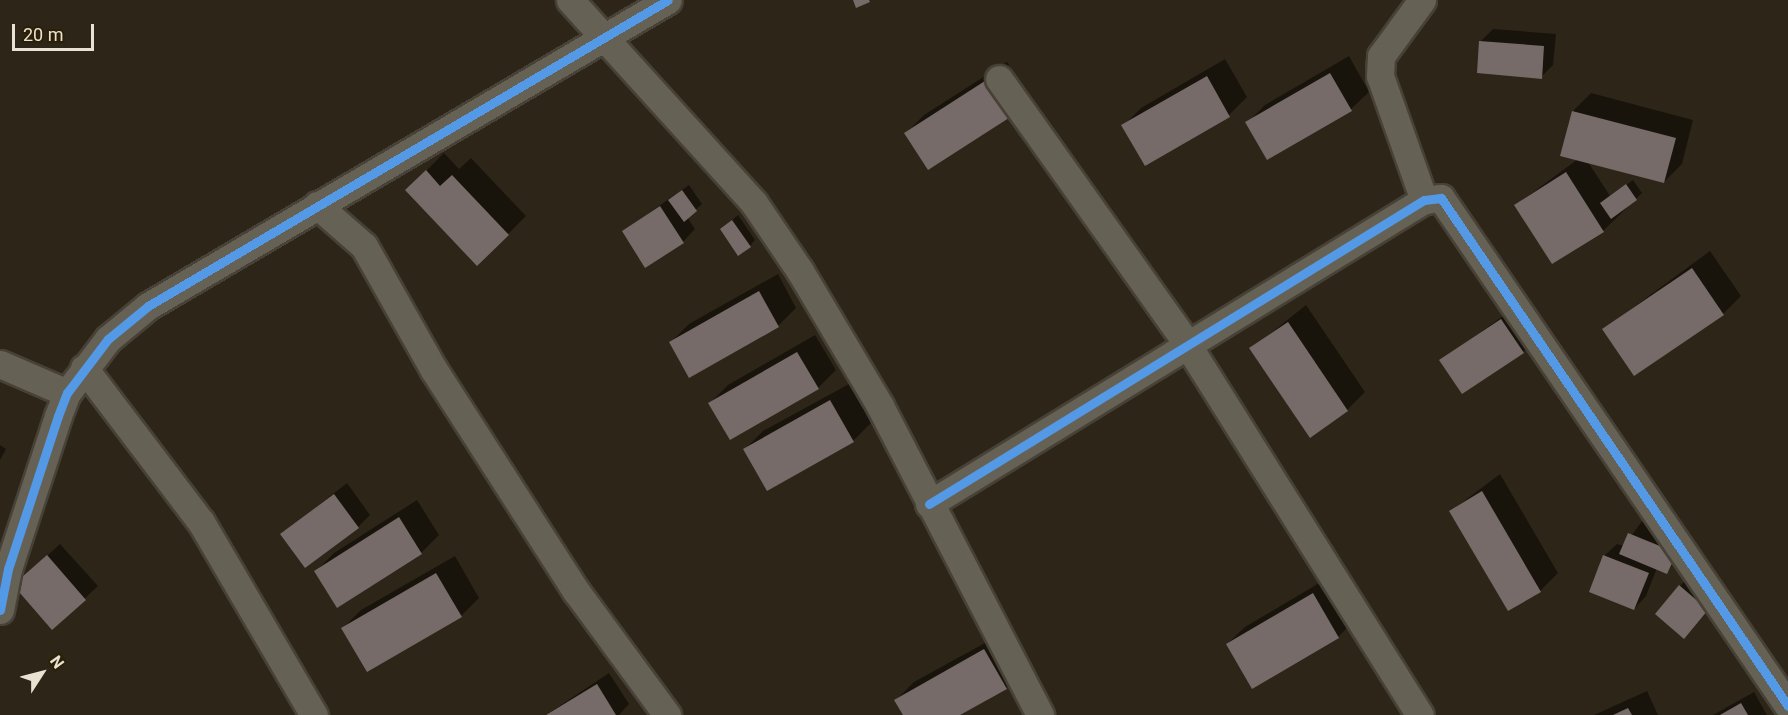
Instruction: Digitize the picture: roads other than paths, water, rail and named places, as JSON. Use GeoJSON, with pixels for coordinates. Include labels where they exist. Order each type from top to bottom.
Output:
{"type":"FeatureCollection","features":[{"type":"Feature","properties":{"kind":"street"},"geometry":{"type":"LineString","coordinates":[[570,0],[607,38],[754,203],[880,406],[1040,715]]}},
{"type":"Feature","properties":{"kind":"street"},"geometry":{"type":"LineString","coordinates":[[0,610],[8,569],[67,393],[84,368],[148,306],[316,205],[607,38],[668,0]]}},
{"type":"Feature","properties":{"kind":"street"},"geometry":{"type":"LineString","coordinates":[[1422,0],[1381,56],[1380,76],[1424,200]]}},
{"type":"Feature","properties":{"kind":"street"},"geometry":{"type":"LineString","coordinates":[[999,80],[1186,344],[1420,715]]}},
{"type":"Feature","properties":{"kind":"street"},"geometry":{"type":"LineString","coordinates":[[929,504],[1186,344],[1424,200],[1441,198],[1788,706]]}},
{"type":"Feature","properties":{"kind":"street"},"geometry":{"type":"LineString","coordinates":[[316,205],[364,246],[434,369],[576,591],[668,715]]}},
{"type":"Feature","properties":{"kind":"street"},"geometry":{"type":"LineString","coordinates":[[84,368],[201,522],[314,715]]}},
{"type":"Feature","properties":{"kind":"street"},"geometry":{"type":"LineString","coordinates":[[2,370],[67,393]]}}]}
